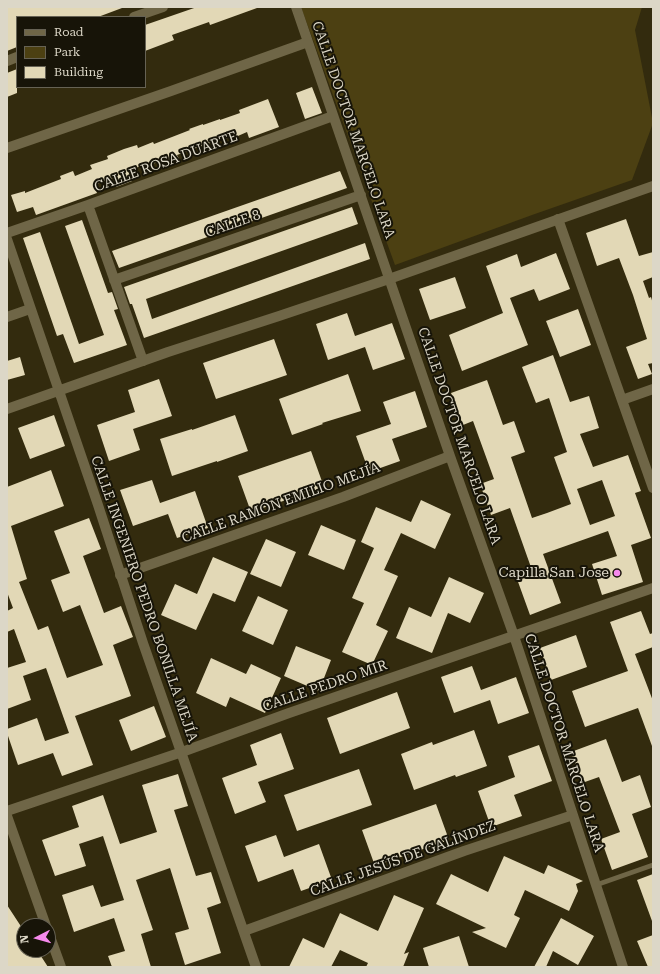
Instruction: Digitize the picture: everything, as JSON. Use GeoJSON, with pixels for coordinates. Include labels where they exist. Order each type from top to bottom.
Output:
{"type":"FeatureCollection","features":[{"type":"Feature","properties":{"kind":"street"},"geometry":{"type":"LineString","coordinates":[[137,16],[163,7]]}},
{"type":"Feature","properties":{"kind":"street","name":"CALLE DOCTOR MARCELO LARA"},"geometry":{"type":"LineString","coordinates":[[296,7],[450,456],[514,636],[623,967]]}},
{"type":"Feature","properties":{"kind":"street"},"geometry":{"type":"LineString","coordinates":[[7,148],[308,42]]}},
{"type":"Feature","properties":{"kind":"street","name":"CALLE ROSA DUARTE"},"geometry":{"type":"LineString","coordinates":[[7,233],[333,116]]}},
{"type":"Feature","properties":{"kind":"street"},"geometry":{"type":"LineString","coordinates":[[7,409],[143,361],[389,279],[653,186]]}},
{"type":"Feature","properties":{"kind":"street","name":"CALLE 8"},"geometry":{"type":"LineString","coordinates":[[114,280],[360,195]]}},
{"type":"Feature","properties":{"kind":"street"},"geometry":{"type":"LineString","coordinates":[[88,205],[143,361]]}},
{"type":"Feature","properties":{"kind":"street"},"geometry":{"type":"LineString","coordinates":[[558,219],[653,487]]}},
{"type":"Feature","properties":{"kind":"street","name":"CALLE INGENIERO PEDRO BONILLA MEJÍA"},"geometry":{"type":"LineString","coordinates":[[7,240],[120,575],[256,967]]}},
{"type":"Feature","properties":{"kind":"street"},"geometry":{"type":"LineString","coordinates":[[7,317],[30,309]]}},
{"type":"Feature","properties":{"kind":"street"},"geometry":{"type":"LineString","coordinates":[[622,400],[653,389]]}},
{"type":"Feature","properties":{"kind":"street","name":"CALLE RAMÓN EMILIO MEJÍA"},"geometry":{"type":"LineString","coordinates":[[120,575],[342,497],[450,456]]}},
{"type":"Feature","properties":{"kind":"street","name":"CALLE PEDRO MIR"},"geometry":{"type":"LineString","coordinates":[[7,811],[182,752],[289,713],[653,588]]}},
{"type":"Feature","properties":{"kind":"street","name":"CALLE JESÚS DE GALÍNDEZ"},"geometry":{"type":"LineString","coordinates":[[244,930],[464,851],[573,815]]}},
{"type":"Feature","properties":{"kind":"street"},"geometry":{"type":"LineString","coordinates":[[7,816],[43,918]]}},
{"type":"Feature","properties":{"kind":"street"},"geometry":{"type":"LineString","coordinates":[[56,953],[61,967]]}},
{"type":"Feature","properties":{"kind":"lane"},"geometry":{"type":"LineString","coordinates":[[596,885],[653,865]]}},
{"type":"Feature","properties":{"kind":"green space"},"geometry":{"type":"Polygon","coordinates":[[[301,7],[642,7],[635,30],[653,123],[632,180],[395,265],[301,7]]]}},
{"type":"Feature","properties":{"kind":"building"},"geometry":{"type":"Polygon","coordinates":[[[7,7],[122,7],[101,16],[16,16],[16,47],[7,51],[7,7]]]}},
{"type":"Feature","properties":{"kind":"building"},"geometry":{"type":"Polygon","coordinates":[[[197,7],[257,8],[210,25],[209,22],[172,35],[174,40],[146,51],[146,25],[197,7]]]}},
{"type":"Feature","properties":{"kind":"building"},"geometry":{"type":"Polygon","coordinates":[[[16,69],[17,93],[7,97],[7,73],[16,69]]]}},
{"type":"Feature","properties":{"kind":"building"},"geometry":{"type":"Polygon","coordinates":[[[312,87],[322,113],[305,119],[296,93],[312,87]]]}},
{"type":"Feature","properties":{"kind":"building"},"geometry":{"type":"Polygon","coordinates":[[[268,99],[279,127],[249,138],[247,132],[231,139],[231,137],[213,142],[177,155],[179,159],[165,164],[164,160],[146,166],[146,164],[128,171],[132,181],[116,187],[113,178],[94,185],[97,193],[36,215],[33,207],[17,212],[11,195],[25,191],[25,193],[61,179],[60,176],[73,171],[75,176],[92,169],[90,165],[108,159],[107,156],[124,149],[137,145],[138,148],[153,142],[154,144],[190,130],[189,129],[240,113],[239,110],[268,99]]]}},
{"type":"Feature","properties":{"kind":"building"},"geometry":{"type":"Polygon","coordinates":[[[340,171],[347,188],[119,268],[112,251],[340,171]]]}},
{"type":"Feature","properties":{"kind":"building"},"geometry":{"type":"Polygon","coordinates":[[[352,207],[358,224],[146,299],[152,319],[365,243],[370,259],[144,338],[132,304],[130,304],[124,287],[352,207]]]}},
{"type":"Feature","properties":{"kind":"building"},"geometry":{"type":"Polygon","coordinates":[[[626,219],[639,256],[653,252],[653,277],[643,281],[649,298],[651,297],[653,304],[653,363],[648,364],[652,374],[638,379],[626,347],[647,339],[633,295],[619,258],[597,266],[586,233],[626,219]]]}},
{"type":"Feature","properties":{"kind":"building"},"geometry":{"type":"Polygon","coordinates":[[[82,220],[108,293],[112,292],[118,309],[114,310],[127,345],[74,363],[63,334],[57,336],[23,238],[40,232],[79,344],[104,335],[65,226],[82,220]]]}},
{"type":"Feature","properties":{"kind":"building"},"geometry":{"type":"Polygon","coordinates":[[[556,253],[570,289],[539,301],[534,289],[510,298],[528,345],[462,371],[449,335],[503,313],[486,266],[517,254],[521,267],[556,253]]]}},
{"type":"Feature","properties":{"kind":"building"},"geometry":{"type":"Polygon","coordinates":[[[455,277],[466,308],[430,320],[419,289],[455,277]]]}},
{"type":"Feature","properties":{"kind":"building"},"geometry":{"type":"Polygon","coordinates":[[[578,309],[591,345],[560,357],[546,321],[578,309]]]}},
{"type":"Feature","properties":{"kind":"building"},"geometry":{"type":"Polygon","coordinates":[[[347,313],[355,336],[392,323],[405,359],[373,370],[365,347],[328,360],[316,324],[347,313]]]}},
{"type":"Feature","properties":{"kind":"building"},"geometry":{"type":"Polygon","coordinates":[[[274,339],[287,375],[216,399],[203,363],[274,339]]]}},
{"type":"Feature","properties":{"kind":"building"},"geometry":{"type":"Polygon","coordinates":[[[553,355],[570,402],[589,396],[599,428],[580,434],[593,467],[628,455],[641,491],[635,493],[651,538],[631,545],[643,582],[602,595],[592,564],[617,556],[608,531],[543,554],[561,603],[530,615],[517,579],[533,573],[510,508],[491,515],[480,484],[494,479],[473,421],[463,425],[451,393],[487,380],[503,425],[514,421],[525,452],[511,457],[532,518],[547,513],[571,504],[554,457],[567,452],[549,398],[536,403],[522,367],[553,355]],[[602,480],[577,489],[590,525],[615,516],[602,480]]]}},
{"type":"Feature","properties":{"kind":"building"},"geometry":{"type":"Polygon","coordinates":[[[20,357],[25,375],[7,380],[7,361],[20,357]]]}},
{"type":"Feature","properties":{"kind":"building"},"geometry":{"type":"Polygon","coordinates":[[[348,374],[361,411],[322,423],[323,424],[292,435],[279,399],[348,374]]]}},
{"type":"Feature","properties":{"kind":"building"},"geometry":{"type":"Polygon","coordinates":[[[159,379],[172,416],[133,429],[140,450],[109,461],[97,425],[135,412],[128,390],[159,379]]]}},
{"type":"Feature","properties":{"kind":"building"},"geometry":{"type":"Polygon","coordinates":[[[415,391],[427,427],[392,439],[400,461],[369,472],[356,436],[391,424],[383,402],[415,391]]]}},
{"type":"Feature","properties":{"kind":"building"},"geometry":{"type":"Polygon","coordinates":[[[54,415],[65,446],[30,459],[18,428],[54,415]]]}},
{"type":"Feature","properties":{"kind":"building"},"geometry":{"type":"Polygon","coordinates":[[[235,415],[248,451],[172,476],[160,439],[235,415]]]}},
{"type":"Feature","properties":{"kind":"building"},"geometry":{"type":"Polygon","coordinates":[[[311,451],[324,487],[251,512],[238,476],[311,451]]]}},
{"type":"Feature","properties":{"kind":"building"},"geometry":{"type":"Polygon","coordinates":[[[51,470],[64,506],[11,526],[27,579],[19,582],[38,630],[48,626],[67,678],[103,665],[80,605],[63,612],[51,580],[70,573],[54,531],[89,518],[101,549],[83,556],[104,613],[121,606],[133,637],[113,645],[131,696],[75,716],[93,765],[62,776],[53,753],[18,765],[7,733],[7,729],[37,718],[45,741],[69,733],[46,668],[23,676],[31,700],[7,709],[7,668],[26,662],[14,629],[7,632],[7,611],[13,608],[7,592],[7,487],[51,470]]]}},
{"type":"Feature","properties":{"kind":"building"},"geometry":{"type":"Polygon","coordinates":[[[152,480],[160,503],[195,491],[208,528],[177,538],[168,514],[133,526],[120,490],[152,480]]]}},
{"type":"Feature","properties":{"kind":"building"},"geometry":{"type":"Polygon","coordinates":[[[421,500],[451,514],[435,549],[401,533],[384,570],[398,576],[376,625],[388,631],[372,665],[342,652],[364,603],[352,598],[374,548],[361,542],[376,507],[411,522],[421,500]]]}},
{"type":"Feature","properties":{"kind":"building"},"geometry":{"type":"Polygon","coordinates":[[[321,525],[356,540],[344,570],[308,555],[321,525]]]}},
{"type":"Feature","properties":{"kind":"building"},"geometry":{"type":"Polygon","coordinates":[[[266,539],[296,552],[281,587],[250,574],[266,539]]]}},
{"type":"Feature","properties":{"kind":"building"},"geometry":{"type":"Polygon","coordinates":[[[213,557],[248,572],[235,602],[213,593],[196,630],[161,615],[175,584],[197,594],[213,557]]]}},
{"type":"Feature","properties":{"kind":"building"},"geometry":{"type":"Polygon","coordinates":[[[449,577],[484,593],[470,623],[448,613],[432,653],[396,638],[409,607],[431,617],[449,577]]]}},
{"type":"Feature","properties":{"kind":"building"},"geometry":{"type":"Polygon","coordinates":[[[258,596],[288,610],[273,645],[242,631],[258,596]]]}},
{"type":"Feature","properties":{"kind":"building"},"geometry":{"type":"Polygon","coordinates":[[[641,611],[650,634],[653,633],[653,647],[635,654],[653,701],[653,746],[638,708],[585,727],[572,691],[628,671],[610,622],[641,611]]]}},
{"type":"Feature","properties":{"kind":"building"},"geometry":{"type":"Polygon","coordinates":[[[576,635],[587,667],[551,680],[540,648],[576,635]]]}},
{"type":"Feature","properties":{"kind":"building"},"geometry":{"type":"Polygon","coordinates":[[[296,646],[331,660],[319,691],[284,676],[296,646]]]}},
{"type":"Feature","properties":{"kind":"building"},"geometry":{"type":"Polygon","coordinates":[[[211,658],[246,674],[251,664],[281,678],[265,713],[230,697],[226,707],[196,693],[211,658]]]}},
{"type":"Feature","properties":{"kind":"building"},"geometry":{"type":"Polygon","coordinates":[[[472,666],[481,690],[516,677],[529,713],[498,724],[490,700],[454,713],[441,677],[472,666]]]}},
{"type":"Feature","properties":{"kind":"building"},"geometry":{"type":"Polygon","coordinates":[[[397,692],[410,728],[340,754],[327,718],[397,692]]]}},
{"type":"Feature","properties":{"kind":"building"},"geometry":{"type":"Polygon","coordinates":[[[154,706],[166,737],[131,751],[119,720],[154,706]]]}},
{"type":"Feature","properties":{"kind":"building"},"geometry":{"type":"Polygon","coordinates":[[[474,730],[487,766],[456,777],[455,775],[414,790],[401,754],[432,742],[433,745],[474,730]]]}},
{"type":"Feature","properties":{"kind":"building"},"geometry":{"type":"Polygon","coordinates":[[[281,733],[294,769],[258,782],[266,802],[235,814],[222,778],[257,765],[250,745],[281,733]]]}},
{"type":"Feature","properties":{"kind":"building"},"geometry":{"type":"Polygon","coordinates":[[[606,739],[622,782],[640,775],[651,807],[632,814],[648,857],[612,870],[601,839],[620,832],[599,777],[582,783],[571,752],[606,739]]]}},
{"type":"Feature","properties":{"kind":"building"},"geometry":{"type":"Polygon","coordinates":[[[539,745],[552,781],[514,795],[522,816],[491,827],[478,791],[515,777],[508,756],[539,745]]]}},
{"type":"Feature","properties":{"kind":"building"},"geometry":{"type":"Polygon","coordinates":[[[359,769],[372,805],[297,831],[284,795],[359,769]]]}},
{"type":"Feature","properties":{"kind":"building"},"geometry":{"type":"Polygon","coordinates":[[[178,774],[188,806],[174,810],[196,876],[211,872],[221,903],[207,908],[221,953],[185,965],[175,933],[189,929],[170,868],[136,880],[153,930],[141,934],[151,967],[112,967],[108,956],[125,951],[114,918],[74,932],[62,895],[93,885],[101,907],[124,900],[103,836],[79,844],[86,866],[55,876],[42,840],[79,827],[72,806],[103,795],[120,844],[157,832],[142,785],[178,774]]]}},
{"type":"Feature","properties":{"kind":"building"},"geometry":{"type":"Polygon","coordinates":[[[436,804],[449,840],[375,866],[362,830],[436,804]]]}},
{"type":"Feature","properties":{"kind":"building"},"geometry":{"type":"Polygon","coordinates":[[[276,835],[284,857],[319,844],[332,880],[301,891],[293,869],[258,882],[245,846],[276,835]]]}},
{"type":"Feature","properties":{"kind":"building"},"geometry":{"type":"Polygon","coordinates":[[[504,856],[544,874],[548,865],[583,881],[576,884],[578,891],[569,911],[525,890],[514,915],[520,918],[506,948],[472,932],[486,928],[436,904],[451,874],[488,892],[504,856]]]}},
{"type":"Feature","properties":{"kind":"building"},"geometry":{"type":"Polygon","coordinates":[[[653,874],[653,921],[652,921],[637,880],[653,874]]]}},
{"type":"Feature","properties":{"kind":"building"},"geometry":{"type":"Polygon","coordinates":[[[394,895],[424,908],[404,954],[409,952],[403,967],[366,967],[368,963],[340,950],[331,967],[289,967],[303,938],[324,948],[340,913],[378,931],[394,895]]]}},
{"type":"Feature","properties":{"kind":"building"},"geometry":{"type":"Polygon","coordinates":[[[7,905],[16,919],[16,958],[42,958],[48,967],[7,967],[7,905]]]}},
{"type":"Feature","properties":{"kind":"building"},"geometry":{"type":"Polygon","coordinates":[[[561,918],[594,936],[578,965],[553,951],[546,967],[534,967],[561,918]]]}},
{"type":"Feature","properties":{"kind":"building"},"geometry":{"type":"Polygon","coordinates":[[[653,935],[653,967],[648,967],[637,941],[653,935]]]}},
{"type":"Feature","properties":{"kind":"building"},"geometry":{"type":"Polygon","coordinates":[[[459,936],[469,967],[429,967],[423,948],[459,936]]]}},
{"type":"Feature","properties":{"kind":"place","name":"Capilla San Jose"},"geometry":{"type":"Point","coordinates":[617,573]}}]}
